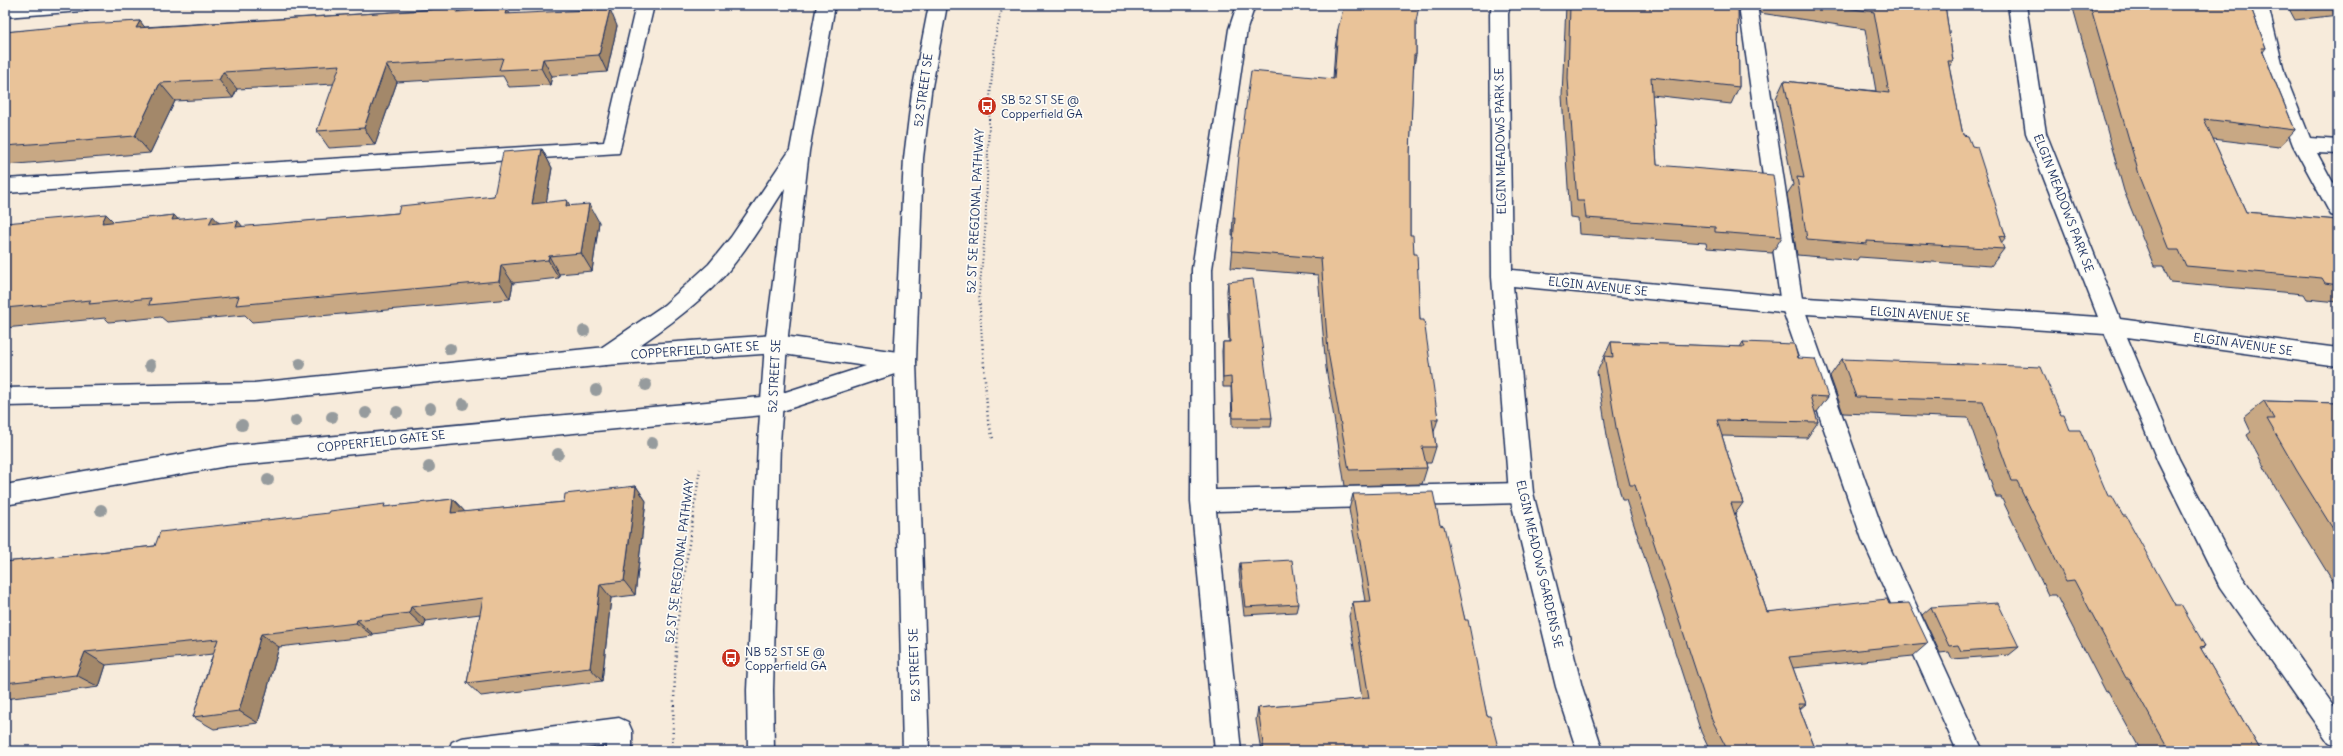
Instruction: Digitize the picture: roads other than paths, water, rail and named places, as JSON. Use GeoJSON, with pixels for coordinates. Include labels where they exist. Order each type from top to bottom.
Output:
{"type":"FeatureCollection","features":[{"type":"Feature","properties":{"kind":"street"},"geometry":{"type":"LineString","coordinates":[[5,11],[82,5]]}},
{"type":"Feature","properties":{"kind":"street"},"geometry":{"type":"LineString","coordinates":[[5,186],[612,148],[645,5]]}},
{"type":"Feature","properties":{"kind":"street","name":"52 STREET SE"},"geometry":{"type":"LineString","coordinates":[[761,751],[760,690],[769,443],[773,405],[776,344],[799,151],[826,5]]}},
{"type":"Feature","properties":{"kind":"street","name":"52 STREET SE"},"geometry":{"type":"LineString","coordinates":[[916,751],[905,362],[910,299],[912,179],[923,76],[938,5]]}},
{"type":"Feature","properties":{"kind":"street"},"geometry":{"type":"LineString","coordinates":[[1228,751],[1203,501],[1202,269],[1238,29],[1246,5]]}},
{"type":"Feature","properties":{"kind":"street","name":"ELGIN MEADOWS PARK SE"},"geometry":{"type":"LineString","coordinates":[[1501,5],[1499,14],[1502,277]]}},
{"type":"Feature","properties":{"kind":"street"},"geometry":{"type":"LineString","coordinates":[[1748,5],[1792,306],[1874,539],[1970,751]]}},
{"type":"Feature","properties":{"kind":"street","name":"ELGIN MEADOWS PARK SE"},"geometry":{"type":"LineString","coordinates":[[2017,5],[2036,133],[2112,326]]}},
{"type":"Feature","properties":{"kind":"street"},"geometry":{"type":"LineString","coordinates":[[2259,5],[2276,75],[2303,144],[2338,210]]}},
{"type":"Feature","properties":{"kind":"street"},"geometry":{"type":"LineString","coordinates":[[2303,144],[2338,147]]}},
{"type":"Feature","properties":{"kind":"street"},"geometry":{"type":"LineString","coordinates":[[606,356],[627,343],[691,295],[728,256],[799,151]]}},
{"type":"Feature","properties":{"kind":"street","name":"ELGIN AVENUE SE"},"geometry":{"type":"LineString","coordinates":[[1502,277],[1792,306],[2112,326],[2338,357]]}},
{"type":"Feature","properties":{"kind":"street","name":"ELGIN MEADOWS GARDENS SE"},"geometry":{"type":"LineString","coordinates":[[1502,277],[1521,493],[1569,687],[1590,751]]}},
{"type":"Feature","properties":{"kind":"street"},"geometry":{"type":"LineString","coordinates":[[2112,326],[2169,462],[2229,579],[2338,734]]}},
{"type":"Feature","properties":{"kind":"street","name":"COPPERFIELD GATE SE"},"geometry":{"type":"LineString","coordinates":[[5,397],[254,392],[606,356],[776,344],[905,362]]}},
{"type":"Feature","properties":{"kind":"street","name":"COPPERFIELD GATE SE"},"geometry":{"type":"LineString","coordinates":[[5,495],[227,456],[773,405],[905,362]]}},
{"type":"Feature","properties":{"kind":"street"},"geometry":{"type":"LineString","coordinates":[[1203,501],[1521,493]]}},
{"type":"Feature","properties":{"kind":"street"},"geometry":{"type":"LineString","coordinates":[[461,751],[620,731],[619,751]]}},
{"type":"Feature","properties":{"kind":"place","name":"SB 52 ST SE @ Copperfield GA"},"geometry":{"type":"Point","coordinates":[987,106]}},
{"type":"Feature","properties":{"kind":"place","name":"NB 52 ST SE @ Copperfield GA"},"geometry":{"type":"Point","coordinates":[731,658]}}]}
